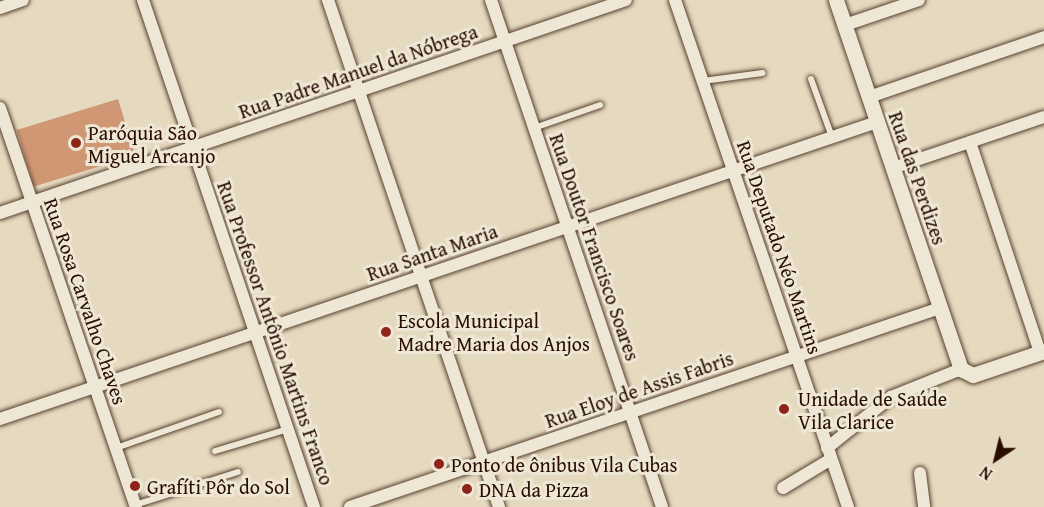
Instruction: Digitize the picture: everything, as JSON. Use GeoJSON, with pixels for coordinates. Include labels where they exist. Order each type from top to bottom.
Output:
{"type":"FeatureCollection","features":[{"type":"Feature","properties":{"kind":"street"},"geometry":{"type":"LineString","coordinates":[[0,8],[23,0]]}},
{"type":"Feature","properties":{"kind":"street","name":"Rua Professor Antônio Martins Franco"},"geometry":{"type":"LineString","coordinates":[[143,0],[314,507]]}},
{"type":"Feature","properties":{"kind":"street"},"geometry":{"type":"LineString","coordinates":[[328,0],[499,507]]}},
{"type":"Feature","properties":{"kind":"street","name":"Rua Doutor Francisco Soares"},"geometry":{"type":"LineString","coordinates":[[491,0],[662,507]]}},
{"type":"Feature","properties":{"kind":"street","name":"Rua Padre Manuel da Nóbrega"},"geometry":{"type":"LineString","coordinates":[[0,213],[626,0]]}},
{"type":"Feature","properties":{"kind":"street","name":"Rua Deputado Néo Martins"},"geometry":{"type":"LineString","coordinates":[[675,0],[848,507]]}},
{"type":"Feature","properties":{"kind":"street","name":"Rua das Perdizes"},"geometry":{"type":"LineString","coordinates":[[836,0],[961,369]]}},
{"type":"Feature","properties":{"kind":"street"},"geometry":{"type":"LineString","coordinates":[[844,25],[920,0]]}},
{"type":"Feature","properties":{"kind":"street"},"geometry":{"type":"LineString","coordinates":[[869,97],[1044,38]]}},
{"type":"Feature","properties":{"kind":"street","name":"Rua Rosa Carvalho Chaves"},"geometry":{"type":"LineString","coordinates":[[0,108],[135,506]]}},
{"type":"Feature","properties":{"kind":"street"},"geometry":{"type":"LineString","coordinates":[[893,168],[1043,120]]}},
{"type":"Feature","properties":{"kind":"street","name":"Rua Santa Maria"},"geometry":{"type":"LineString","coordinates":[[0,419],[877,122]]}},
{"type":"Feature","properties":{"kind":"street"},"geometry":{"type":"LineString","coordinates":[[783,488],[829,453],[891,397],[961,369],[973,375],[1042,352],[970,142]]}},
{"type":"Feature","properties":{"kind":"street","name":"Rua Eloy de Assis Fabris"},"geometry":{"type":"LineString","coordinates":[[350,507],[940,308]]}},
{"type":"Feature","properties":{"kind":"street"},"geometry":{"type":"LineString","coordinates":[[920,473],[924,507]]}},
{"type":"Feature","properties":{"kind":"lane"},"geometry":{"type":"LineString","coordinates":[[703,81],[762,73]]}},
{"type":"Feature","properties":{"kind":"lane"},"geometry":{"type":"LineString","coordinates":[[811,79],[832,137]]}},
{"type":"Feature","properties":{"kind":"lane"},"geometry":{"type":"LineString","coordinates":[[534,128],[600,105]]}},
{"type":"Feature","properties":{"kind":"lane"},"geometry":{"type":"LineString","coordinates":[[116,448],[219,412]]}},
{"type":"Feature","properties":{"kind":"lane"},"geometry":{"type":"LineString","coordinates":[[214,451],[288,429]]}},
{"type":"Feature","properties":{"kind":"lane"},"geometry":{"type":"LineString","coordinates":[[135,506],[238,472]]}},
{"type":"Feature","properties":{"kind":"building","name":"Paróquia São Miguel Arcanjo"},"geometry":{"type":"Polygon","coordinates":[[[118,99],[135,155],[34,186],[17,130],[118,99]]]}},
{"type":"Feature","properties":{"kind":"building","name":"DNA da Pizza"},"geometry":{"type":"Polygon","coordinates":[[[471,482],[475,492],[463,496],[458,486],[471,482]]]}},
{"type":"Feature","properties":{"kind":"place","name":"Paróquia São Miguel Arcanjo"},"geometry":{"type":"Point","coordinates":[76,143]}},
{"type":"Feature","properties":{"kind":"place","name":"Escola Municipal Madre Maria dos Anjos"},"geometry":{"type":"Point","coordinates":[386,332]}},
{"type":"Feature","properties":{"kind":"place","name":"Unidade de Saúde Vila Clarice"},"geometry":{"type":"Point","coordinates":[784,409]}},
{"type":"Feature","properties":{"kind":"place","name":"Ponto de ônibus Vila Cubas"},"geometry":{"type":"Point","coordinates":[439,464]}},
{"type":"Feature","properties":{"kind":"place","name":"Grafíti Pôr do Sol"},"geometry":{"type":"Point","coordinates":[135,486]}},
{"type":"Feature","properties":{"kind":"place","name":"DNA da Pizza"},"geometry":{"type":"Point","coordinates":[467,489]}}]}
